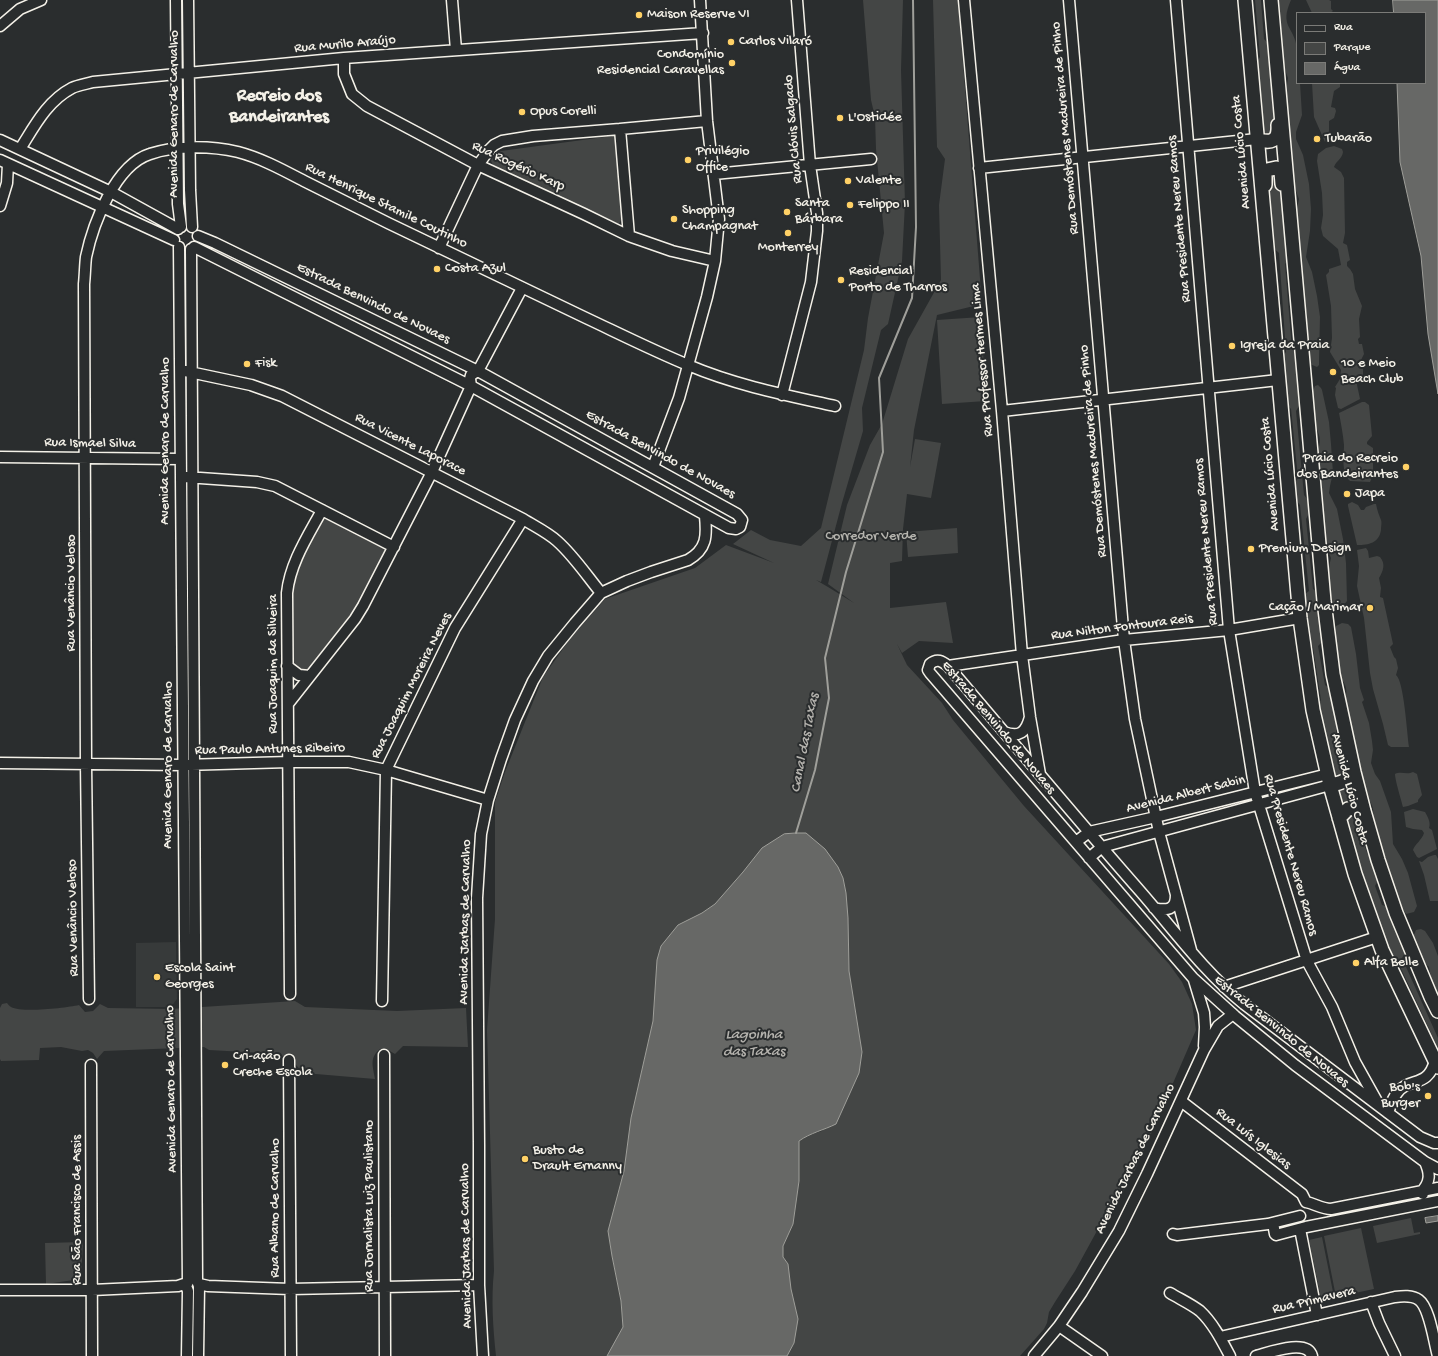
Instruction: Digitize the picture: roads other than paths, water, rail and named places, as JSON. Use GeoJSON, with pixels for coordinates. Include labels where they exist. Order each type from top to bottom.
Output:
{"type":"FeatureCollection","features":[{"type":"Feature","properties":{"kind":"main road","name":"Avenida Lúcio Costa"},"geometry":{"type":"LineString","coordinates":[[1245,0],[1300,618],[1313,710],[1329,779],[1355,874],[1377,936],[1436,1064]]}},
{"type":"Feature","properties":{"kind":"main road","name":"Avenida Lúcio Costa"},"geometry":{"type":"LineString","coordinates":[[1271,0],[1327,630],[1333,674],[1354,772],[1378,860],[1396,913],[1422,977],[1438,1011]]}},
{"type":"Feature","properties":{"kind":"main road"},"geometry":{"type":"LineString","coordinates":[[1257,139],[1264,142],[1275,139],[1278,133],[1277,113],[1280,103]]}},
{"type":"Feature","properties":{"kind":"main road"},"geometry":{"type":"LineString","coordinates":[[1263,202],[1266,194],[1264,174],[1267,170],[1276,168],[1280,172],[1283,192],[1288,200]]}},
{"type":"Feature","properties":{"kind":"main road"},"geometry":{"type":"LineString","coordinates":[[1329,779],[1344,783],[1354,772]]}},
{"type":"Feature","properties":{"kind":"main road"},"geometry":{"type":"LineString","coordinates":[[1340,818],[1348,809],[1357,808],[1364,811]]}},
{"type":"Feature","properties":{"kind":"street"},"geometry":{"type":"LineString","coordinates":[[0,26],[20,10],[41,0]]}},
{"type":"Feature","properties":{"kind":"street","name":"Avenida Genaro de Carvalho"},"geometry":{"type":"LineString","coordinates":[[176,0],[179,228]]}},
{"type":"Feature","properties":{"kind":"street","name":"Avenida Genaro de Carvalho"},"geometry":{"type":"LineString","coordinates":[[188,0],[189,148],[192,227]]}},
{"type":"Feature","properties":{"kind":"street"},"geometry":{"type":"LineString","coordinates":[[452,0],[456,50]]}},
{"type":"Feature","properties":{"kind":"street"},"geometry":{"type":"LineString","coordinates":[[653,467],[679,398],[707,297],[715,261],[719,219],[707,121],[700,0]]}},
{"type":"Feature","properties":{"kind":"street","name":"Rua Clóvis Salgado"},"geometry":{"type":"LineString","coordinates":[[782,395],[809,289],[814,263],[817,231],[817,213],[810,164],[797,0]]}},
{"type":"Feature","properties":{"kind":"street","name":"Rua Professor Hermes Lima"},"geometry":{"type":"LineString","coordinates":[[964,0],[1002,411],[1022,655],[1030,717],[1040,775]]}},
{"type":"Feature","properties":{"kind":"street","name":"Rua Demóstenes Madureira de Pinho"},"geometry":{"type":"LineString","coordinates":[[1069,0],[1124,640],[1135,719],[1159,832],[1192,953]]}},
{"type":"Feature","properties":{"kind":"street","name":"Rua Presidente Nereu Ramos"},"geometry":{"type":"LineString","coordinates":[[1176,0],[1229,630],[1255,792],[1307,960],[1332,1007],[1355,1062],[1384,1110]]}},
{"type":"Feature","properties":{"kind":"street","name":"Rua Murilo Araújo"},"geometry":{"type":"LineString","coordinates":[[20,149],[38,121],[60,95],[74,88],[93,82],[344,58],[702,33]]}},
{"type":"Feature","properties":{"kind":"street","name":"Rua Rogério Karp"},"geometry":{"type":"LineString","coordinates":[[344,58],[344,74],[352,94],[367,106],[478,165],[629,236],[672,251],[715,261]]}},
{"type":"Feature","properties":{"kind":"street"},"geometry":{"type":"LineString","coordinates":[[439,248],[478,165],[494,145],[533,136],[707,121]]}},
{"type":"Feature","properties":{"kind":"street"},"geometry":{"type":"LineString","coordinates":[[620,129],[629,236]]}},
{"type":"Feature","properties":{"kind":"street"},"geometry":{"type":"LineString","coordinates":[[979,168],[1257,139]]}},
{"type":"Feature","properties":{"kind":"street"},"geometry":{"type":"LineString","coordinates":[[0,140],[111,192],[179,228]]}},
{"type":"Feature","properties":{"kind":"street","name":"Rua Henrique Stamile Coutinho"},"geometry":{"type":"LineString","coordinates":[[111,192],[120,177],[137,160],[147,154],[200,147],[239,152],[262,161],[522,288],[688,366],[782,395],[835,406]]}},
{"type":"Feature","properties":{"kind":"street"},"geometry":{"type":"LineString","coordinates":[[714,174],[871,159]]}},
{"type":"Feature","properties":{"kind":"street"},"geometry":{"type":"LineString","coordinates":[[4,162],[187,250],[193,248],[197,242],[198,236],[195,230],[192,227],[186,226],[179,228],[175,234],[177,244]]}},
{"type":"Feature","properties":{"kind":"street"},"geometry":{"type":"LineString","coordinates":[[0,206],[7,183],[4,162]]}},
{"type":"Feature","properties":{"kind":"street"},"geometry":{"type":"LineString","coordinates":[[7,183],[21,170]]}},
{"type":"Feature","properties":{"kind":"street","name":"Rua Venâncio Veloso"},"geometry":{"type":"LineString","coordinates":[[89,999],[86,764],[84,284],[86,259],[91,239],[102,208],[111,192]]}},
{"type":"Feature","properties":{"kind":"street","name":"Estrada Benvindo de Novaes"},"geometry":{"type":"LineString","coordinates":[[193,248],[473,387],[705,516],[733,530],[741,524],[742,520],[737,514],[482,372],[222,246],[198,236]]}},
{"type":"Feature","properties":{"kind":"street","name":"Avenida Genaro de Carvalho"},"geometry":{"type":"LineString","coordinates":[[177,244],[180,370],[183,765],[190,1009]]}},
{"type":"Feature","properties":{"kind":"street","name":"Avenida Genaro de Carvalho"},"geometry":{"type":"LineString","coordinates":[[193,248],[192,477],[194,764],[190,1050],[193,1286],[198,1356]]}},
{"type":"Feature","properties":{"kind":"street"},"geometry":{"type":"LineString","coordinates":[[288,704],[355,619],[394,548],[473,387],[471,375],[482,372],[522,288]]}},
{"type":"Feature","properties":{"kind":"street","name":"Rua Vicente Laporace"},"geometry":{"type":"LineString","coordinates":[[180,370],[251,385],[282,396],[523,519],[561,544],[601,593]]}},
{"type":"Feature","properties":{"kind":"street"},"geometry":{"type":"LineString","coordinates":[[1002,411],[1278,380]]}},
{"type":"Feature","properties":{"kind":"street"},"geometry":{"type":"LineString","coordinates":[[0,456],[0,462]]}},
{"type":"Feature","properties":{"kind":"street","name":"Rua Ismael Silva"},"geometry":{"type":"LineString","coordinates":[[0,456],[180,459]]}},
{"type":"Feature","properties":{"kind":"street"},"geometry":{"type":"LineString","coordinates":[[180,477],[266,483],[282,489],[394,548]]}},
{"type":"Feature","properties":{"kind":"street","name":"Rua Joaquim da Silveira"},"geometry":{"type":"LineString","coordinates":[[290,994],[287,666],[288,579],[293,565],[322,510]]}},
{"type":"Feature","properties":{"kind":"street","name":"Avenida Jarbas de Carvalho"},"geometry":{"type":"LineString","coordinates":[[483,1356],[479,1285],[477,898],[482,834],[488,800],[515,720],[533,681],[548,656],[575,622],[601,593],[627,581],[694,557],[703,546],[705,538],[705,516]]}},
{"type":"Feature","properties":{"kind":"street","name":"Rua Joaquim Moreira Neves"},"geometry":{"type":"LineString","coordinates":[[382,1002],[386,770],[455,628],[523,519]]}},
{"type":"Feature","properties":{"kind":"street","name":"Rua Nilton Fontoura Reis"},"geometry":{"type":"LineString","coordinates":[[948,666],[1124,640],[1229,630],[1300,618]]}},
{"type":"Feature","properties":{"kind":"street","name":"Estrada Benvindo de Novaes"},"geometry":{"type":"LineString","coordinates":[[1438,1143],[1434,1143],[1420,1136],[1384,1110],[1244,1004],[1224,987],[1192,953],[948,666],[942,661],[936,660],[930,664],[928,670],[1193,978],[1233,1014],[1295,1065],[1425,1162],[1438,1169]]}},
{"type":"Feature","properties":{"kind":"street"},"geometry":{"type":"LineString","coordinates":[[287,666],[300,676],[310,676]]}},
{"type":"Feature","properties":{"kind":"street"},"geometry":{"type":"LineString","coordinates":[[1004,732],[1015,735],[1021,733],[1025,730],[1030,717]]}},
{"type":"Feature","properties":{"kind":"street","name":"Rua Paulo Antunes Ribeiro"},"geometry":{"type":"LineString","coordinates":[[0,763],[183,765],[349,762],[386,770],[488,800]]}},
{"type":"Feature","properties":{"kind":"street","name":"Avenida Albert Sabin"},"geometry":{"type":"LineString","coordinates":[[1076,842],[1089,832],[1255,792],[1329,779]]}},
{"type":"Feature","properties":{"kind":"street","name":"Avenida Albert Sabin"},"geometry":{"type":"LineString","coordinates":[[1089,858],[1102,847],[1258,805],[1329,779]]}},
{"type":"Feature","properties":{"kind":"street"},"geometry":{"type":"LineString","coordinates":[[1154,908],[1162,910],[1168,909],[1176,902],[1176,895]]}},
{"type":"Feature","properties":{"kind":"street"},"geometry":{"type":"LineString","coordinates":[[1224,987],[1377,936]]}},
{"type":"Feature","properties":{"kind":"street","name":"Avenida Jarbas de Carvalho"},"geometry":{"type":"LineString","coordinates":[[1193,978],[1204,1013],[1204,1050]]}},
{"type":"Feature","properties":{"kind":"street","name":"Avenida Jarbas de Carvalho"},"geometry":{"type":"LineString","coordinates":[[1034,1356],[1059,1326],[1082,1292],[1119,1231],[1134,1202],[1204,1050],[1218,1026],[1233,1014]]}},
{"type":"Feature","properties":{"kind":"street","name":"Rua Jornalista Luiz Paulistano"},"geometry":{"type":"LineString","coordinates":[[384,1055],[385,1356]]}},
{"type":"Feature","properties":{"kind":"street","name":"Rua Albano de Carvalho"},"geometry":{"type":"LineString","coordinates":[[289,1060],[291,1356]]}},
{"type":"Feature","properties":{"kind":"street"},"geometry":{"type":"LineString","coordinates":[[1341,1078],[1350,1075],[1354,1069],[1355,1062]]}},
{"type":"Feature","properties":{"kind":"street"},"geometry":{"type":"LineString","coordinates":[[1384,1110],[1397,1093],[1404,1087],[1427,1077],[1436,1064]]}},
{"type":"Feature","properties":{"kind":"street","name":"Rua São Francisco de Assis"},"geometry":{"type":"LineString","coordinates":[[91,1065],[92,1356]]}},
{"type":"Feature","properties":{"kind":"street","name":"Rua Luís Iglesias"},"geometry":{"type":"LineString","coordinates":[[1181,1101],[1302,1194],[1306,1202]]}},
{"type":"Feature","properties":{"kind":"street"},"geometry":{"type":"LineString","coordinates":[[1421,1192],[1425,1188],[1429,1178],[1428,1169],[1425,1162]]}},
{"type":"Feature","properties":{"kind":"street"},"geometry":{"type":"LineString","coordinates":[[1316,1315],[1300,1216],[1306,1202],[1324,1209],[1338,1208],[1438,1188]]}},
{"type":"Feature","properties":{"kind":"street"},"geometry":{"type":"LineString","coordinates":[[1421,1192],[1424,1197],[1423,1204]]}},
{"type":"Feature","properties":{"kind":"street"},"geometry":{"type":"LineString","coordinates":[[1408,1195],[1407,1201],[1411,1206]]}},
{"type":"Feature","properties":{"kind":"street"},"geometry":{"type":"LineString","coordinates":[[1273,1223],[1276,1235],[1326,1223],[1438,1201]]}},
{"type":"Feature","properties":{"kind":"street"},"geometry":{"type":"LineString","coordinates":[[1324,1209],[1327,1216],[1326,1223]]}},
{"type":"Feature","properties":{"kind":"street"},"geometry":{"type":"LineString","coordinates":[[1174,1234],[1177,1235],[1273,1223],[1300,1216]]}},
{"type":"Feature","properties":{"kind":"street"},"geometry":{"type":"LineString","coordinates":[[0,1290],[92,1290],[193,1286],[290,1288],[479,1285]]}},
{"type":"Feature","properties":{"kind":"street","name":"Avenida Genaro de Carvalho"},"geometry":{"type":"LineString","coordinates":[[187,1356],[193,1286]]}},
{"type":"Feature","properties":{"kind":"street"},"geometry":{"type":"LineString","coordinates":[[1170,1293],[1199,1311],[1220,1337],[1230,1356]]}},
{"type":"Feature","properties":{"kind":"street","name":"Rua Primavera"},"geometry":{"type":"LineString","coordinates":[[1220,1337],[1402,1296],[1414,1298],[1423,1305],[1438,1356]]}},
{"type":"Feature","properties":{"kind":"street"},"geometry":{"type":"LineString","coordinates":[[1371,1302],[1379,1323],[1395,1356]]}},
{"type":"Feature","properties":{"kind":"street"},"geometry":{"type":"LineString","coordinates":[[1059,1326],[1102,1356]]}},
{"type":"Feature","properties":{"kind":"street"},"geometry":{"type":"LineString","coordinates":[[1256,1356],[1294,1347],[1307,1349],[1311,1352],[1312,1356]]}},
{"type":"Feature","properties":{"kind":"water"},"geometry":{"type":"Polygon","coordinates":[[[1393,0],[1438,0],[1438,394],[1428,334],[1421,256],[1400,162],[1397,84],[1426,84],[1426,12],[1394,12],[1393,0]]]}},
{"type":"Feature","properties":{"kind":"water","name":"Lagoinha das Taxas"},"geometry":{"type":"Polygon","coordinates":[[[806,833],[825,849],[838,867],[843,878],[848,918],[849,971],[862,1052],[859,1073],[836,1124],[799,1141],[799,1181],[793,1224],[783,1246],[783,1257],[788,1264],[791,1289],[798,1319],[794,1343],[787,1356],[607,1356],[623,1327],[621,1301],[608,1231],[624,1171],[631,1118],[653,1021],[657,960],[661,946],[678,925],[702,913],[715,904],[762,848],[784,834],[806,833]]]}},
{"type":"Feature","properties":{"kind":"water"},"geometry":{"type":"Polygon","coordinates":[[[1438,1216],[1438,1221],[1426,1223],[1425,1218],[1438,1216]]]}},
{"type":"Feature","properties":{"kind":"waterway","name":"Canal das Taxas"},"geometry":{"type":"LineString","coordinates":[[796,833],[815,770],[829,698],[825,658],[846,572],[883,452],[879,378],[912,298],[916,227],[913,0]]}},
{"type":"Feature","properties":{"kind":"place","name":"Maison Reserve VI"},"geometry":{"type":"Point","coordinates":[639,15]}},
{"type":"Feature","properties":{"kind":"place","name":"Carlos Vilaró"},"geometry":{"type":"Point","coordinates":[731,42]}},
{"type":"Feature","properties":{"kind":"place","name":"Condomínio Residencial Caravellas"},"geometry":{"type":"Point","coordinates":[732,63]}},
{"type":"Feature","properties":{"kind":"place","name":"Opus Corelli"},"geometry":{"type":"Point","coordinates":[522,112]}},
{"type":"Feature","properties":{"kind":"place","name":"L'Ostidée"},"geometry":{"type":"Point","coordinates":[840,118]}},
{"type":"Feature","properties":{"kind":"place","name":"Tubarão"},"geometry":{"type":"Point","coordinates":[1317,139]}},
{"type":"Feature","properties":{"kind":"place","name":"Privilégio Office"},"geometry":{"type":"Point","coordinates":[688,160]}},
{"type":"Feature","properties":{"kind":"place","name":"Valente"},"geometry":{"type":"Point","coordinates":[848,181]}},
{"type":"Feature","properties":{"kind":"place","name":"Felippo II"},"geometry":{"type":"Point","coordinates":[850,205]}},
{"type":"Feature","properties":{"kind":"place","name":"Santa Bárbara"},"geometry":{"type":"Point","coordinates":[787,212]}},
{"type":"Feature","properties":{"kind":"place","name":"Shopping Champagnat"},"geometry":{"type":"Point","coordinates":[674,219]}},
{"type":"Feature","properties":{"kind":"place","name":"Monterrey"},"geometry":{"type":"Point","coordinates":[788,233]}},
{"type":"Feature","properties":{"kind":"place","name":"Costa Azul"},"geometry":{"type":"Point","coordinates":[437,269]}},
{"type":"Feature","properties":{"kind":"place","name":"Residencial Porto de Tharros"},"geometry":{"type":"Point","coordinates":[841,280]}},
{"type":"Feature","properties":{"kind":"place","name":"Igreja da Praia"},"geometry":{"type":"Point","coordinates":[1232,346]}},
{"type":"Feature","properties":{"kind":"place","name":"Fisk"},"geometry":{"type":"Point","coordinates":[247,364]}},
{"type":"Feature","properties":{"kind":"place","name":"10 e Meio Beach Club"},"geometry":{"type":"Point","coordinates":[1333,372]}},
{"type":"Feature","properties":{"kind":"place","name":"Praia do Recreio dos Bandeirantes"},"geometry":{"type":"Point","coordinates":[1406,467]}},
{"type":"Feature","properties":{"kind":"place","name":"Japa"},"geometry":{"type":"Point","coordinates":[1347,494]}},
{"type":"Feature","properties":{"kind":"place","name":"Premium Design"},"geometry":{"type":"Point","coordinates":[1251,549]}},
{"type":"Feature","properties":{"kind":"place","name":"Cação / Marimar"},"geometry":{"type":"Point","coordinates":[1370,608]}},
{"type":"Feature","properties":{"kind":"place","name":"Alfa Belle"},"geometry":{"type":"Point","coordinates":[1356,963]}},
{"type":"Feature","properties":{"kind":"place","name":"Escola Saint Georges"},"geometry":{"type":"Point","coordinates":[157,977]}},
{"type":"Feature","properties":{"kind":"place","name":"Cri-ação Creche Escola"},"geometry":{"type":"Point","coordinates":[225,1065]}},
{"type":"Feature","properties":{"kind":"place","name":"Bob's Burger"},"geometry":{"type":"Point","coordinates":[1428,1096]}},
{"type":"Feature","properties":{"kind":"place","name":"Busto de Drault Ernanny"},"geometry":{"type":"Point","coordinates":[525,1159]}},
{"type":"Feature","properties":{"kind":"district","name":"Recreio dos Bandeirantes"},"geometry":{"type":"Point","coordinates":[279,107]}},
{"type":"Feature","properties":{"kind":"park label","name":"Corredor Verde"},"geometry":{"type":"Point","coordinates":[871,537]}}]}
